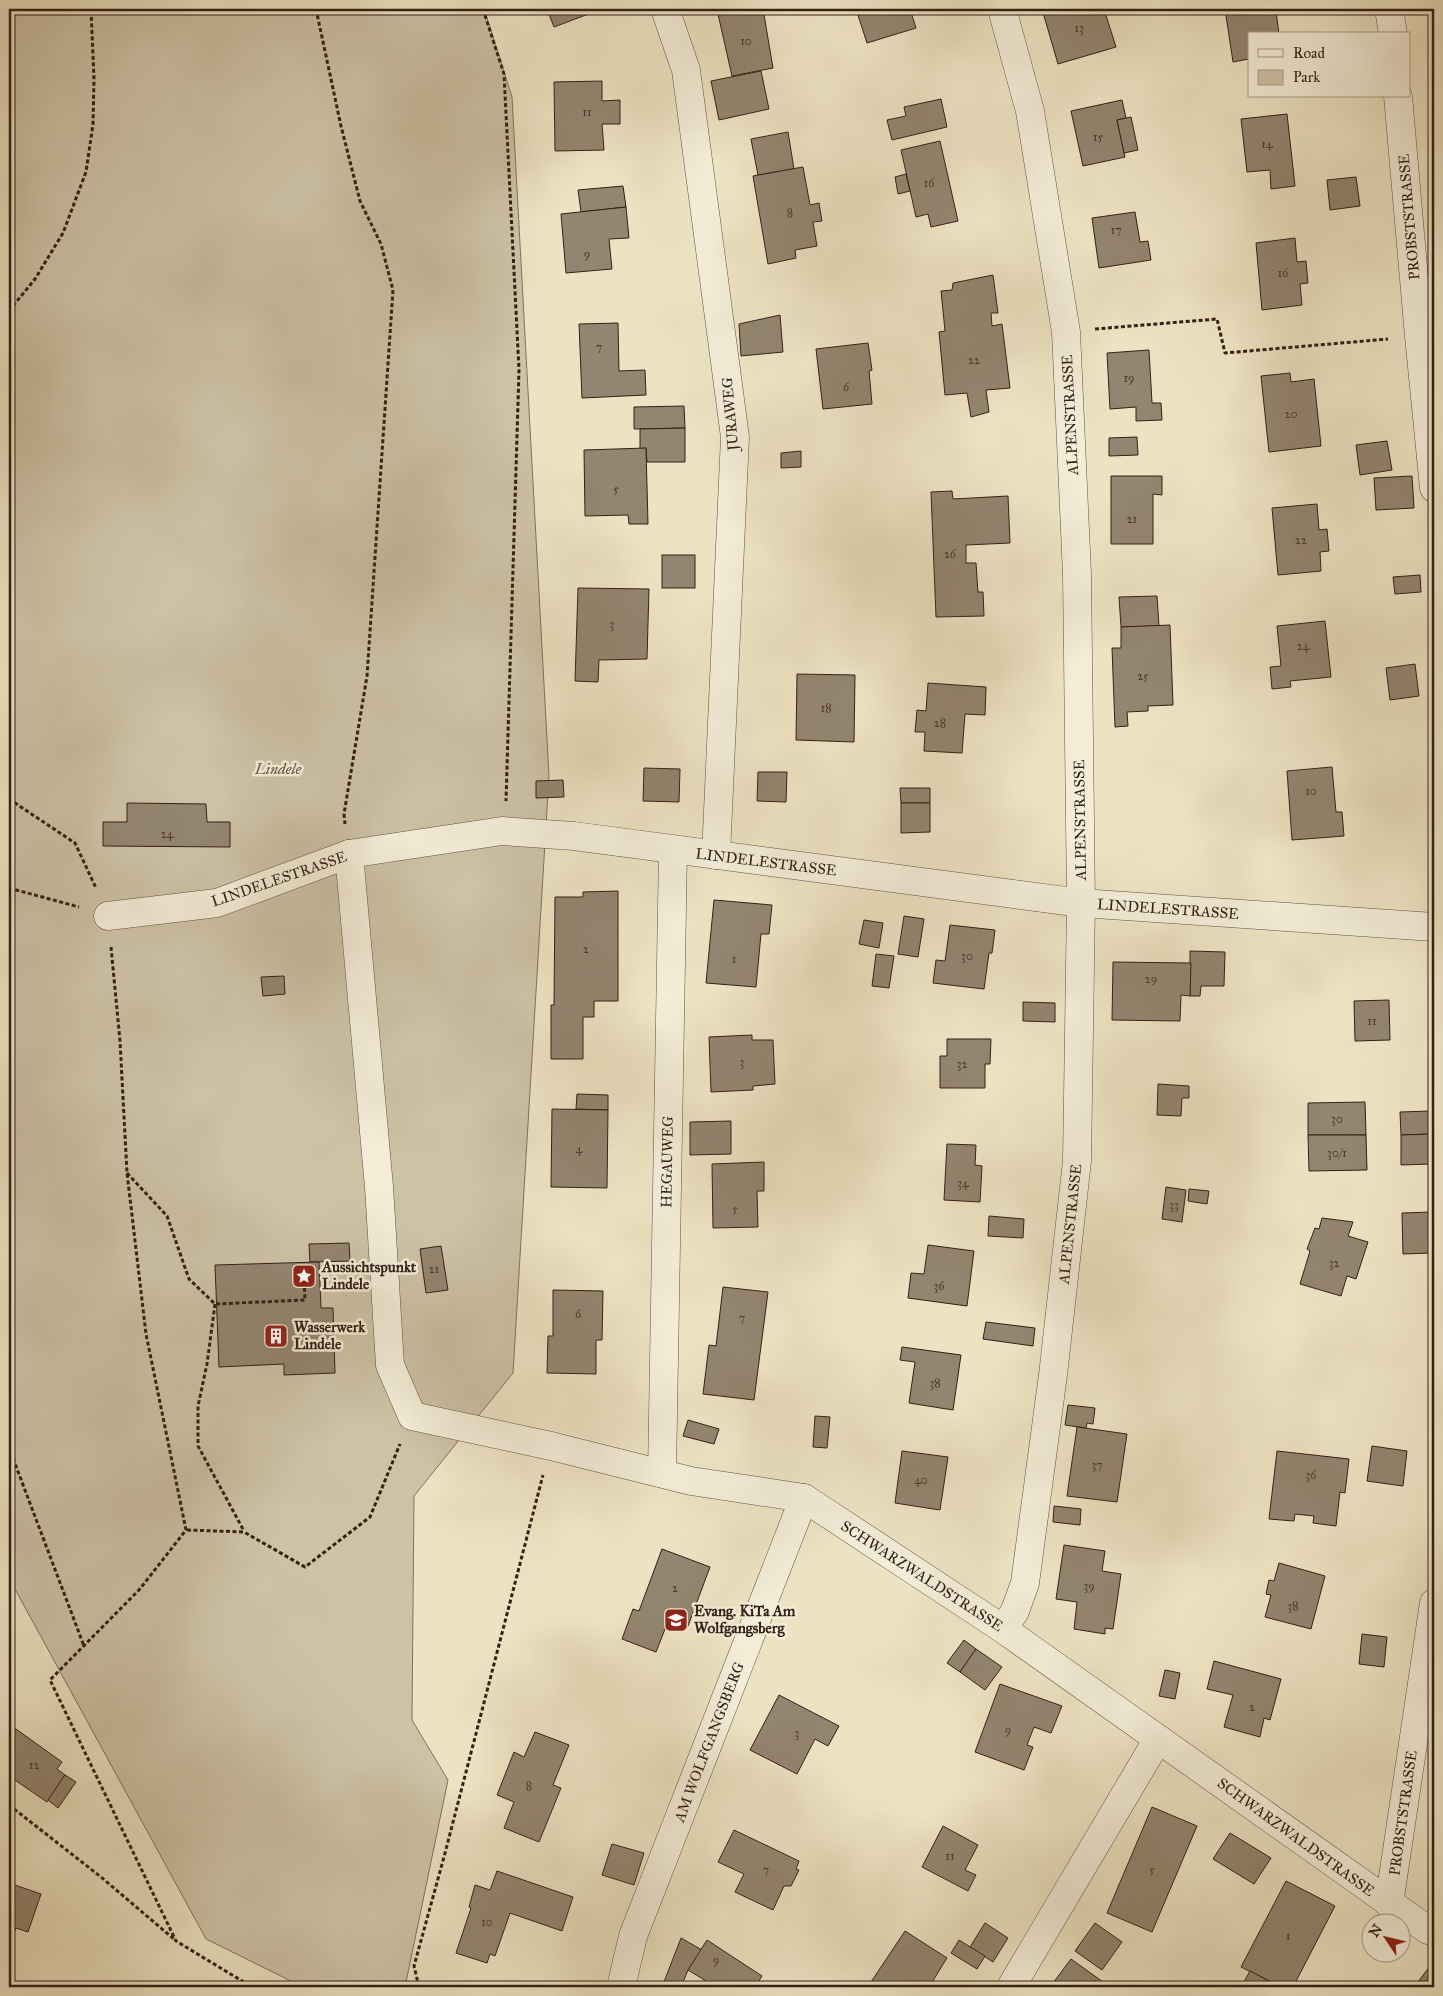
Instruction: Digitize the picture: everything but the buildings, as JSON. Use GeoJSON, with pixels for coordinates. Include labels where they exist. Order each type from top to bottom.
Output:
{"type":"FeatureCollection","features":[{"type":"Feature","properties":{"kind":"street","name":"JURAWEG"},"geometry":{"type":"LineString","coordinates":[[665,9],[686,70],[735,438],[716,855]]}},
{"type":"Feature","properties":{"kind":"street","name":"ALPENSTRASSE"},"geometry":{"type":"LineString","coordinates":[[1002,9],[1030,111],[1066,332],[1077,574],[1081,903],[1077,1161],[1053,1374],[1025,1583],[1015,1611],[1003,1629]]}},
{"type":"Feature","properties":{"kind":"street"},"geometry":{"type":"LineString","coordinates":[[1389,9],[1393,32]]}},
{"type":"Feature","properties":{"kind":"street","name":"PROBSTSTRASSE"},"geometry":{"type":"LineString","coordinates":[[1398,98],[1434,488]]}},
{"type":"Feature","properties":{"kind":"street","name":"LINDELESTRASSE"},"geometry":{"type":"LineString","coordinates":[[108,916],[217,903],[349,854],[502,832],[574,836],[1081,903],[1434,927]]}},
{"type":"Feature","properties":{"kind":"street","name":"HEGAUWEG"},"geometry":{"type":"LineString","coordinates":[[662,1473],[673,850]]}},
{"type":"Feature","properties":{"kind":"street"},"geometry":{"type":"LineString","coordinates":[[349,854],[379,1187],[390,1366],[412,1416]]}},
{"type":"Feature","properties":{"kind":"street","name":"SCHWARZWALDSTRASSE"},"geometry":{"type":"LineString","coordinates":[[412,1416],[551,1446],[691,1481],[804,1498],[1003,1629],[1389,1904],[1434,1932]]}},
{"type":"Feature","properties":{"kind":"street","name":"AM WOLFGANGSBERG"},"geometry":{"type":"LineString","coordinates":[[620,1987],[633,1936],[804,1498]]}},
{"type":"Feature","properties":{"kind":"street","name":"PROBSTSTRASSE"},"geometry":{"type":"LineString","coordinates":[[1389,1904],[1434,1602]]}},
{"type":"Feature","properties":{"kind":"street"},"geometry":{"type":"LineString","coordinates":[[1011,1987],[1158,1739]]}},
{"type":"Feature","properties":{"kind":"path"},"geometry":{"type":"LineString","coordinates":[[9,311],[36,279],[63,233],[86,172],[93,124],[94,79],[91,9]]}},
{"type":"Feature","properties":{"kind":"path"},"geometry":{"type":"LineString","coordinates":[[316,9],[341,126],[360,201],[381,244],[393,290],[367,676],[344,814],[349,854]]}},
{"type":"Feature","properties":{"kind":"path"},"geometry":{"type":"LineString","coordinates":[[483,9],[504,74],[519,370],[506,797],[502,832]]}},
{"type":"Feature","properties":{"kind":"path"},"geometry":{"type":"LineString","coordinates":[[1066,332],[1217,319],[1225,353],[1419,336]]}},
{"type":"Feature","properties":{"kind":"path"},"geometry":{"type":"LineString","coordinates":[[9,799],[75,843],[108,916],[120,1041],[127,1173],[146,1334],[186,1530],[139,1590],[50,1680],[176,1941]]}},
{"type":"Feature","properties":{"kind":"path"},"geometry":{"type":"LineString","coordinates":[[9,888],[108,916]]}},
{"type":"Feature","properties":{"kind":"path"},"geometry":{"type":"LineString","coordinates":[[127,1173],[167,1216],[189,1279],[215,1304],[305,1300],[304,1276]]}},
{"type":"Feature","properties":{"kind":"path"},"geometry":{"type":"LineString","coordinates":[[215,1304],[207,1364],[198,1406],[198,1446],[244,1532]]}},
{"type":"Feature","properties":{"kind":"path"},"geometry":{"type":"LineString","coordinates":[[186,1530],[244,1532],[305,1567],[370,1517],[412,1416]]}},
{"type":"Feature","properties":{"kind":"path"},"geometry":{"type":"LineString","coordinates":[[9,1426],[14,1461],[84,1646]]}},
{"type":"Feature","properties":{"kind":"path"},"geometry":{"type":"LineString","coordinates":[[420,1987],[414,1966],[551,1446]]}},
{"type":"Feature","properties":{"kind":"path"},"geometry":{"type":"LineString","coordinates":[[9,1804],[176,1941],[252,1987]]}},
{"type":"Feature","properties":{"kind":"green space","name":"Lindele"},"geometry":{"type":"Polygon","coordinates":[[[9,9],[484,9],[512,97],[549,776],[513,1373],[414,1496],[412,1720],[448,1780],[405,1987],[303,1987],[206,1939],[9,1578],[9,9]]]}},
{"type":"Feature","properties":{"kind":"place","name":"Aussichtspunkt Lindele"},"geometry":{"type":"Point","coordinates":[304,1276]}},
{"type":"Feature","properties":{"kind":"place","name":"Wasserwerk Lindele"},"geometry":{"type":"Point","coordinates":[276,1336]}},
{"type":"Feature","properties":{"kind":"place","name":"Evang. KiTa Am Wolfgangsberg"},"geometry":{"type":"Point","coordinates":[676,1620]}}]}
